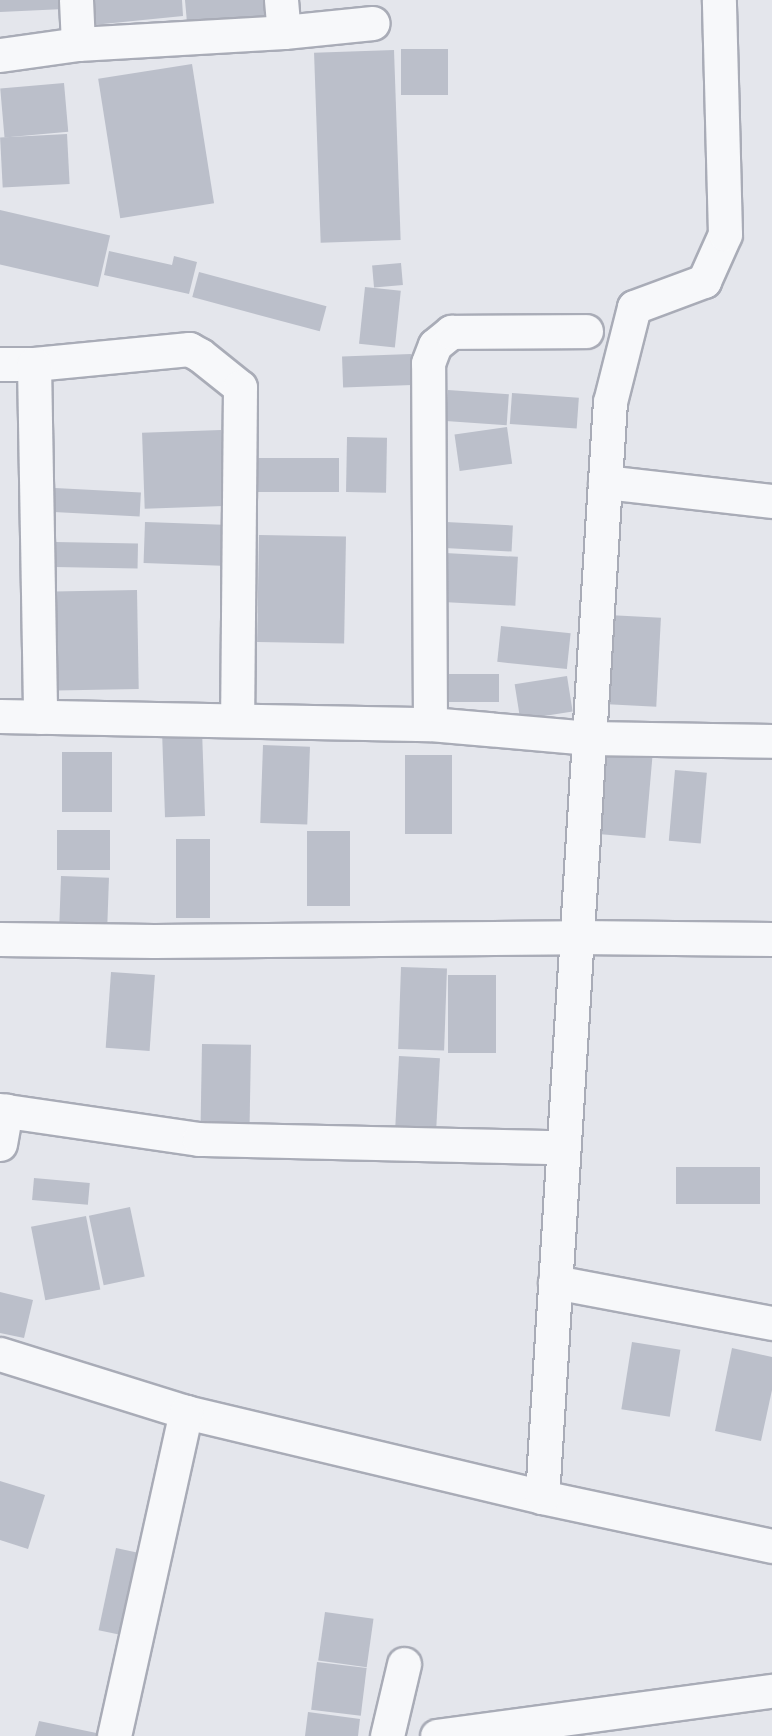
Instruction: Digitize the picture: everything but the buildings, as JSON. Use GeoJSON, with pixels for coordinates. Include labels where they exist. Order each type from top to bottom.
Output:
{"type":"FeatureCollection","features":[{"type":"Feature","properties":{"kind":"street"},"geometry":{"type":"LineString","coordinates":[[76,0],[78,44]]}},
{"type":"Feature","properties":{"kind":"street"},"geometry":{"type":"LineString","coordinates":[[281,0],[284,32]]}},
{"type":"Feature","properties":{"kind":"street"},"geometry":{"type":"LineString","coordinates":[[542,1497],[610,402],[634,307],[704,280],[725,234],[719,0]]}},
{"type":"Feature","properties":{"kind":"street"},"geometry":{"type":"LineString","coordinates":[[0,55],[78,44],[284,32],[373,23]]}},
{"type":"Feature","properties":{"kind":"street"},"geometry":{"type":"LineString","coordinates":[[430,724],[428,363],[435,345],[450,332],[586,331]]}},
{"type":"Feature","properties":{"kind":"street"},"geometry":{"type":"LineString","coordinates":[[0,364],[34,364],[189,349],[200,354],[240,387],[237,718]]}},
{"type":"Feature","properties":{"kind":"street"},"geometry":{"type":"LineString","coordinates":[[34,364],[40,717]]}},
{"type":"Feature","properties":{"kind":"street"},"geometry":{"type":"LineString","coordinates":[[605,482],[772,501]]}},
{"type":"Feature","properties":{"kind":"street"},"geometry":{"type":"LineString","coordinates":[[0,716],[237,718],[430,724],[589,738],[772,741]]}},
{"type":"Feature","properties":{"kind":"street"},"geometry":{"type":"LineString","coordinates":[[0,939],[154,941],[576,937],[772,939]]}},
{"type":"Feature","properties":{"kind":"street"},"geometry":{"type":"LineString","coordinates":[[0,1144],[3,1110],[199,1138],[563,1146]]}},
{"type":"Feature","properties":{"kind":"street"},"geometry":{"type":"LineString","coordinates":[[555,1282],[772,1323]]}},
{"type":"Feature","properties":{"kind":"street"},"geometry":{"type":"LineString","coordinates":[[0,1354],[186,1412],[542,1497],[772,1546]]}},
{"type":"Feature","properties":{"kind":"street"},"geometry":{"type":"LineString","coordinates":[[114,1736],[186,1412]]}},
{"type":"Feature","properties":{"kind":"street"},"geometry":{"type":"LineString","coordinates":[[387,1736],[404,1664]]}},
{"type":"Feature","properties":{"kind":"street"},"geometry":{"type":"LineString","coordinates":[[437,1736],[772,1691]]}}]}
